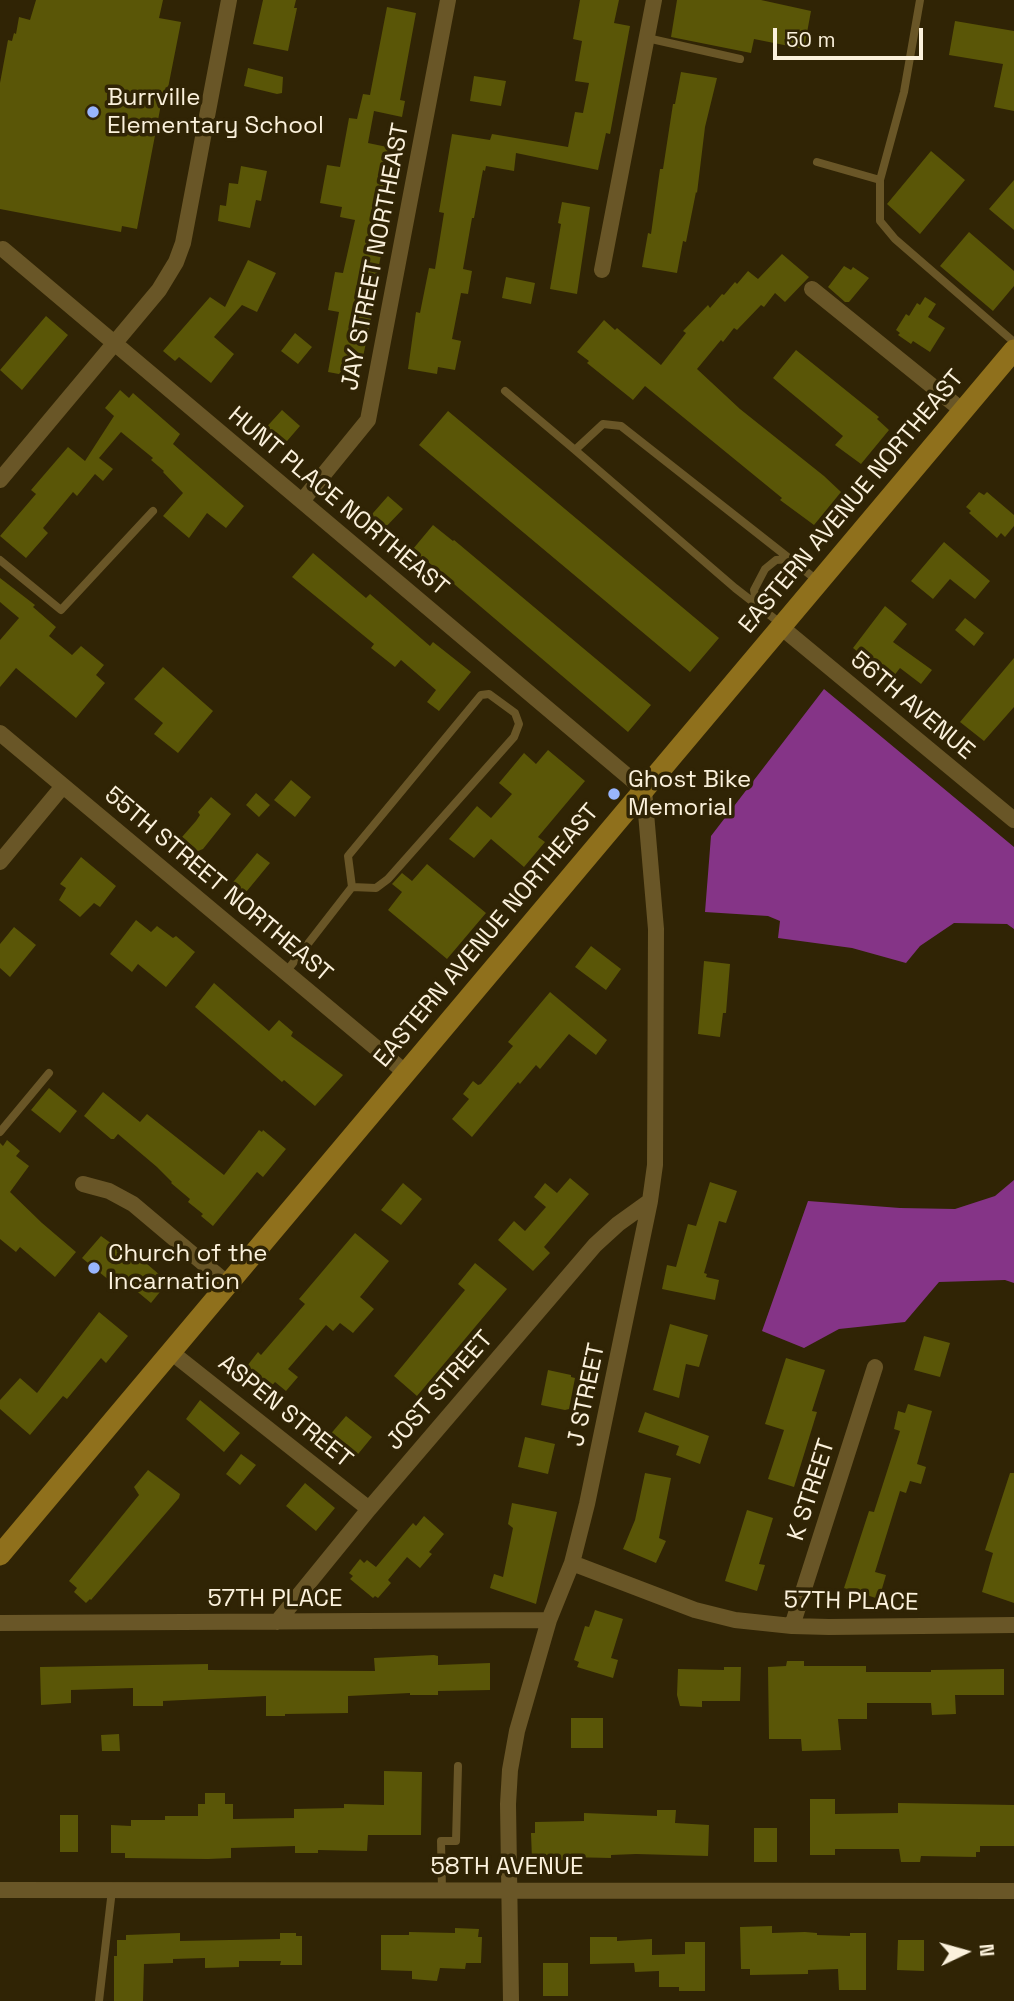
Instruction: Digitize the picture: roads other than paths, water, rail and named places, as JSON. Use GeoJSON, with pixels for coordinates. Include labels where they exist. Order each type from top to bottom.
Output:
{"type":"FeatureCollection","features":[{"type":"Feature","properties":{"kind":"main road","name":"EASTERN AVENUE NORTHEAST"},"geometry":{"type":"LineString","coordinates":[[0,1555],[1014,351]]}},
{"type":"Feature","properties":{"kind":"street"},"geometry":{"type":"LineString","coordinates":[[0,480],[159,290],[180,253],[229,0]]}},
{"type":"Feature","properties":{"kind":"street","name":"JAY STREET NORTHEAST"},"geometry":{"type":"LineString","coordinates":[[302,501],[368,419],[448,0]]}},
{"type":"Feature","properties":{"kind":"street"},"geometry":{"type":"LineString","coordinates":[[603,270],[654,0]]}},
{"type":"Feature","properties":{"kind":"street","name":"HUNT PLACE NORTHEAST"},"geometry":{"type":"LineString","coordinates":[[3,249],[644,790]]}},
{"type":"Feature","properties":{"kind":"street"},"geometry":{"type":"LineString","coordinates":[[812,289],[963,411]]}},
{"type":"Feature","properties":{"kind":"street","name":"56TH AVENUE"},"geometry":{"type":"LineString","coordinates":[[782,626],[1011,811]]}},
{"type":"Feature","properties":{"kind":"street","name":"55TH STREET NORTHEAST"},"geometry":{"type":"LineString","coordinates":[[0,733],[406,1073]]}},
{"type":"Feature","properties":{"kind":"street"},"geometry":{"type":"LineString","coordinates":[[0,862],[64,786]]}},
{"type":"Feature","properties":{"kind":"street","name":"J STREET"},"geometry":{"type":"LineString","coordinates":[[511,2001],[508,1817],[510,1770],[527,1690],[572,1563],[587,1504],[650,1201],[657,1135],[656,929],[644,790]]}},
{"type":"Feature","properties":{"kind":"street"},"geometry":{"type":"LineString","coordinates":[[83,1184],[109,1191],[133,1204],[228,1284]]}},
{"type":"Feature","properties":{"kind":"street","name":"JOST STREET"},"geometry":{"type":"LineString","coordinates":[[276,1622],[369,1509],[596,1245],[618,1224],[650,1201]]}},
{"type":"Feature","properties":{"kind":"street","name":"ASPEN STREET"},"geometry":{"type":"LineString","coordinates":[[171,1352],[369,1509]]}},
{"type":"Feature","properties":{"kind":"street","name":"K STREET"},"geometry":{"type":"LineString","coordinates":[[792,1626],[875,1367]]}},
{"type":"Feature","properties":{"kind":"street","name":"57TH PLACE"},"geometry":{"type":"LineString","coordinates":[[572,1563],[711,1615],[792,1626],[1014,1625]]}},
{"type":"Feature","properties":{"kind":"street","name":"57TH PLACE"},"geometry":{"type":"LineString","coordinates":[[0,1623],[550,1620]]}},
{"type":"Feature","properties":{"kind":"street","name":"58TH AVENUE"},"geometry":{"type":"LineString","coordinates":[[0,1890],[1014,1891]]}},
{"type":"Feature","properties":{"kind":"lane"},"geometry":{"type":"LineString","coordinates":[[920,0],[904,92],[880,180],[880,221],[895,239],[1014,342]]}},
{"type":"Feature","properties":{"kind":"lane"},"geometry":{"type":"LineString","coordinates":[[647,38],[740,59]]}},
{"type":"Feature","properties":{"kind":"lane"},"geometry":{"type":"LineString","coordinates":[[817,162],[880,180]]}},
{"type":"Feature","properties":{"kind":"lane"},"geometry":{"type":"LineString","coordinates":[[505,391],[782,626]]}},
{"type":"Feature","properties":{"kind":"lane"},"geometry":{"type":"LineString","coordinates":[[575,450],[603,424],[621,426],[819,582]]}},
{"type":"Feature","properties":{"kind":"lane"},"geometry":{"type":"LineString","coordinates":[[0,560],[61,610],[153,510]]}},
{"type":"Feature","properties":{"kind":"lane"},"geometry":{"type":"LineString","coordinates":[[757,606],[754,590],[765,569],[776,560],[790,559]]}},
{"type":"Feature","properties":{"kind":"lane"},"geometry":{"type":"LineString","coordinates":[[286,972],[352,887],[348,856],[481,695],[489,694],[515,713],[519,724],[514,737],[388,879],[376,888],[352,887]]}},
{"type":"Feature","properties":{"kind":"lane"},"geometry":{"type":"LineString","coordinates":[[0,1132],[49,1073]]}},
{"type":"Feature","properties":{"kind":"lane"},"geometry":{"type":"LineString","coordinates":[[442,1890],[441,1842],[456,1841],[458,1766]]}},
{"type":"Feature","properties":{"kind":"lane"},"geometry":{"type":"LineString","coordinates":[[99,2001],[112,1890]]}},
{"type":"Feature","properties":{"kind":"place","name":"Burrville Elementary School"},"geometry":{"type":"Point","coordinates":[93,112]}},
{"type":"Feature","properties":{"kind":"place","name":"Ghost Bike Memorial"},"geometry":{"type":"Point","coordinates":[614,794]}},
{"type":"Feature","properties":{"kind":"place","name":"Church of the Incarnation"},"geometry":{"type":"Point","coordinates":[94,1268]}}]}
